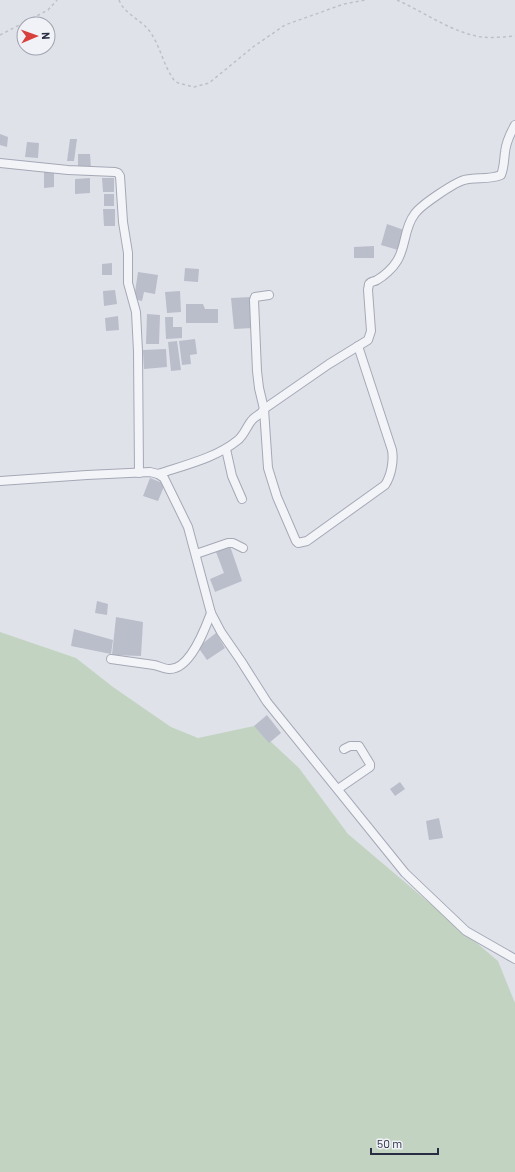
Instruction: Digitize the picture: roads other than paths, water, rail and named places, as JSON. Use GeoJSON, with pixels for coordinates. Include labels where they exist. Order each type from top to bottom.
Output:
{"type":"FeatureCollection","features":[{"type":"Feature","properties":{"kind":"street"},"geometry":{"type":"LineString","coordinates":[[158,474],[202,460],[226,449],[240,438],[253,420],[262,413],[264,409],[328,364],[368,340],[372,331],[368,290],[369,285],[395,265],[400,257],[414,213],[441,192],[463,180],[488,178],[500,175],[503,170],[508,138],[515,125]]}},
{"type":"Feature","properties":{"kind":"street"},"geometry":{"type":"LineString","coordinates":[[0,163],[87,172],[118,173],[120,176],[123,222],[128,253],[128,283],[136,312],[140,473]]}},
{"type":"Feature","properties":{"kind":"street"},"geometry":{"type":"LineString","coordinates":[[269,295],[255,297],[254,300],[257,371],[264,409],[268,468],[277,497],[298,543],[307,541],[385,485],[389,479],[393,456],[392,450],[358,346]]}},
{"type":"Feature","properties":{"kind":"street"},"geometry":{"type":"LineString","coordinates":[[226,449],[232,476],[242,499]]}},
{"type":"Feature","properties":{"kind":"street"},"geometry":{"type":"LineString","coordinates":[[0,481],[150,472],[158,474],[164,478],[188,527],[211,613],[221,632],[267,702],[405,873],[466,931],[515,959]]}},
{"type":"Feature","properties":{"kind":"street"},"geometry":{"type":"LineString","coordinates":[[196,554],[228,543],[233,543],[243,548]]}},
{"type":"Feature","properties":{"kind":"street"},"geometry":{"type":"LineString","coordinates":[[111,659],[170,669],[178,667],[195,650],[211,613]]}},
{"type":"Feature","properties":{"kind":"street"},"geometry":{"type":"LineString","coordinates":[[338,789],[370,767],[370,764],[359,746],[350,746],[344,749]]}}]}
